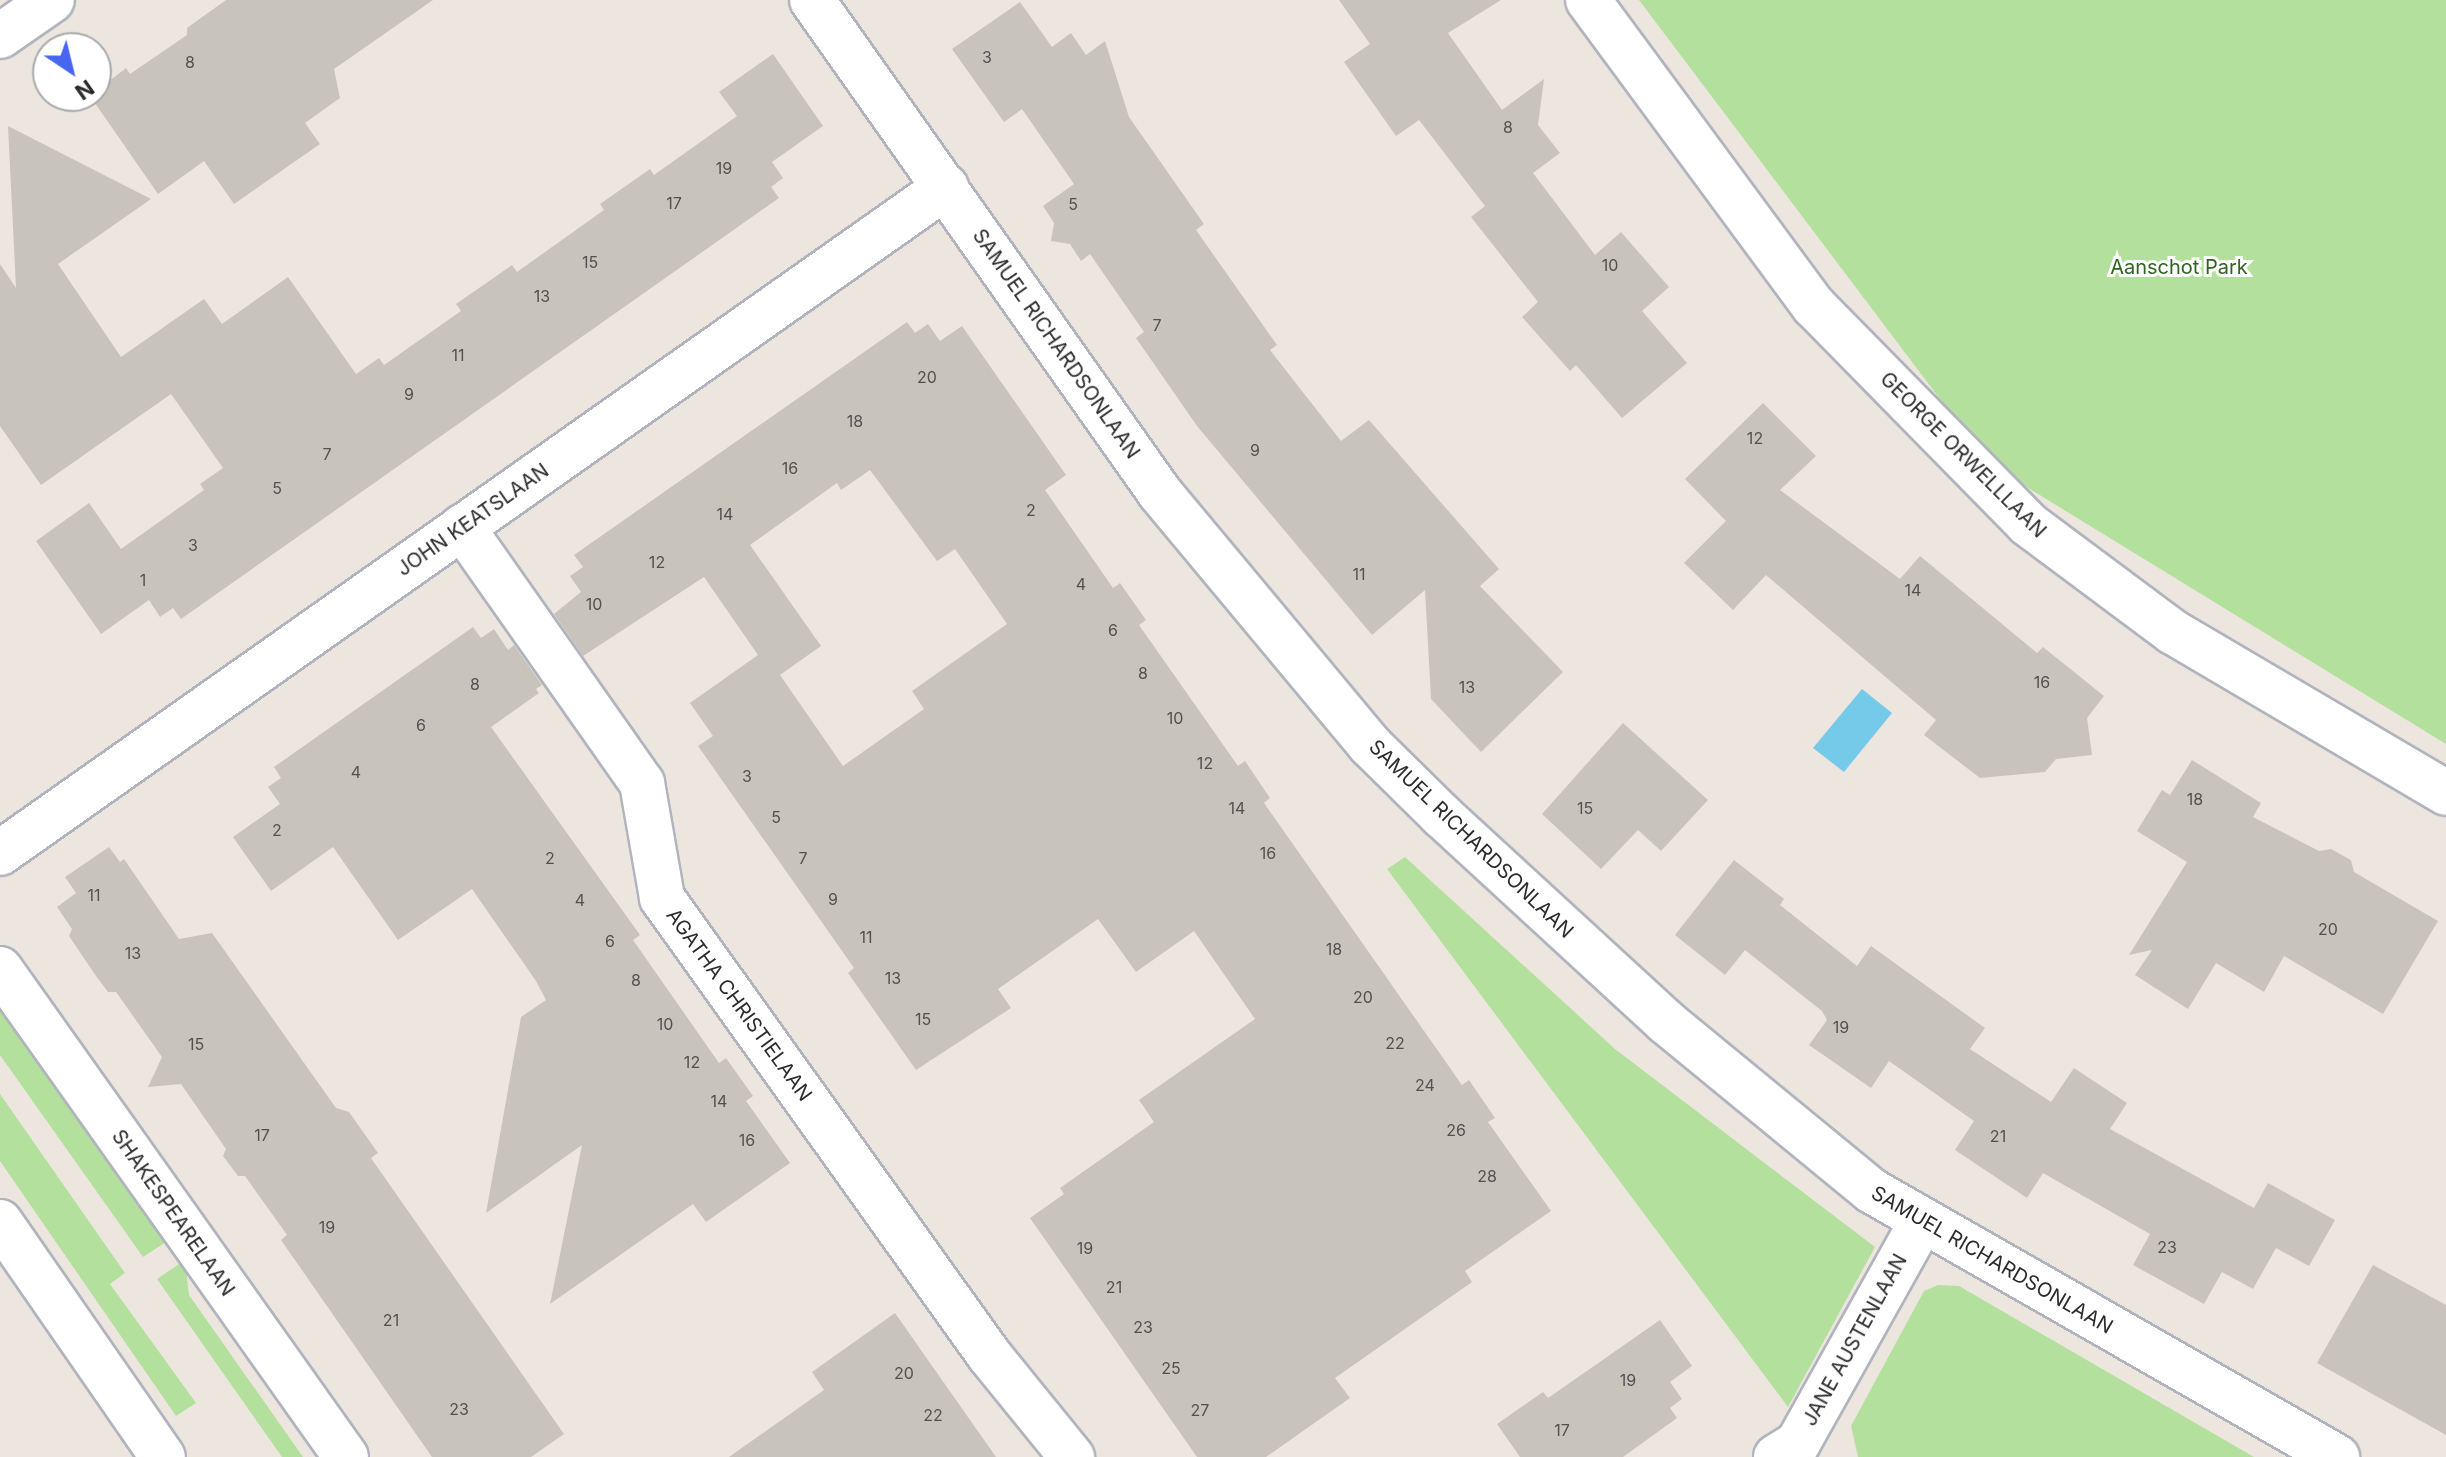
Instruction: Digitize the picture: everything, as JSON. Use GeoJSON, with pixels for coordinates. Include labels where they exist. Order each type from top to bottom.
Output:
{"type":"FeatureCollection","features":[{"type":"Feature","properties":{"kind":"street"},"geometry":{"type":"LineString","coordinates":[[0,36],[52,0]]}},
{"type":"Feature","properties":{"kind":"street","name":"SAMUEL RICHARDSONLAAN"},"geometry":{"type":"LineString","coordinates":[[812,0],[1160,493],[1370,745],[1666,1022],[1872,1191],[1921,1223],[2337,1457]]}},
{"type":"Feature","properties":{"kind":"street","name":"GEORGE ORWELLLAAN"},"geometry":{"type":"LineString","coordinates":[[1588,0],[1814,306],[2028,524],[2173,632],[2446,793]]}},
{"type":"Feature","properties":{"kind":"street","name":"JOHN KEATSLAAN"},"geometry":{"type":"LineString","coordinates":[[0,853],[946,187]]}},
{"type":"Feature","properties":{"kind":"street","name":"AGATHA CHRISTIELAAN"},"geometry":{"type":"LineString","coordinates":[[462,527],[642,783],[662,898],[980,1342],[1072,1457]]}},
{"type":"Feature","properties":{"kind":"street","name":"SHAKESPEARELAAN"},"geometry":{"type":"LineString","coordinates":[[0,969],[346,1457]]}},
{"type":"Feature","properties":{"kind":"street"},"geometry":{"type":"LineString","coordinates":[[0,1222],[163,1457]]}},
{"type":"Feature","properties":{"kind":"street","name":"JANE AUSTENLAAN"},"geometry":{"type":"LineString","coordinates":[[1794,1452],[1921,1223]]}},
{"type":"Feature","properties":{"kind":"green space","name":"Aanschot Park"},"geometry":{"type":"Polygon","coordinates":[[[1639,0],[2446,0],[2446,744],[1989,464],[1639,0]]]}},
{"type":"Feature","properties":{"kind":"green space"},"geometry":{"type":"Polygon","coordinates":[[[1405,857],[1615,1049],[1875,1247],[1788,1407],[1387,869],[1405,857]]]}},
{"type":"Feature","properties":{"kind":"green space"},"geometry":{"type":"Polygon","coordinates":[[[0,1001],[169,1240],[143,1257],[0,1055],[0,1001]]]}},
{"type":"Feature","properties":{"kind":"green space"},"geometry":{"type":"Polygon","coordinates":[[[0,1094],[125,1273],[110,1284],[196,1403],[176,1416],[0,1161],[0,1094]]]}},
{"type":"Feature","properties":{"kind":"green space"},"geometry":{"type":"Polygon","coordinates":[[[185,1260],[189,1295],[303,1457],[282,1457],[157,1279],[185,1260]]]}},
{"type":"Feature","properties":{"kind":"green space"},"geometry":{"type":"Polygon","coordinates":[[[1938,1285],[1959,1286],[2254,1457],[1858,1457],[1851,1426],[1924,1291],[1938,1285]]]}},
{"type":"Feature","properties":{"kind":"water"},"geometry":{"type":"Polygon","coordinates":[[[1862,689],[1892,713],[1844,772],[1813,748],[1862,689]]]}},
{"type":"Feature","properties":{"kind":"building"},"geometry":{"type":"Polygon","coordinates":[[[226,0],[433,0],[334,69],[340,98],[305,123],[320,144],[234,204],[204,161],[158,194],[101,112],[112,112],[112,79],[126,68],[130,74],[187,35],[187,28],[226,0]]]}},
{"type":"Feature","properties":{"kind":"building"},"geometry":{"type":"Polygon","coordinates":[[[1339,0],[1501,0],[1448,33],[1502,110],[1544,79],[1538,125],[1560,153],[1533,173],[1595,255],[1621,232],[1669,287],[1642,311],[1687,363],[1622,418],[1576,365],[1570,371],[1522,317],[1538,302],[1471,217],[1485,206],[1419,120],[1396,136],[1344,62],[1370,44],[1339,0]]]}},
{"type":"Feature","properties":{"kind":"building"},"geometry":{"type":"Polygon","coordinates":[[[1020,2],[1052,47],[1071,33],[1086,55],[1105,41],[1129,117],[1204,224],[1196,230],[1277,345],[1270,350],[1341,441],[1369,420],[1499,569],[1480,586],[1563,672],[1481,752],[1431,699],[1425,590],[1372,635],[1197,426],[1136,338],[1144,332],[1090,254],[1081,261],[1070,244],[1051,241],[1054,223],[1043,206],[1074,184],[1022,109],[1004,122],[952,49],[1020,2]]]}},
{"type":"Feature","properties":{"kind":"building"},"geometry":{"type":"Polygon","coordinates":[[[773,54],[823,126],[772,162],[783,178],[771,187],[779,198],[181,619],[173,608],[160,617],[149,600],[101,634],[36,541],[89,503],[121,549],[204,490],[200,484],[223,468],[171,394],[41,485],[0,426],[0,264],[16,288],[8,126],[151,199],[58,264],[121,357],[204,299],[222,324],[288,277],[356,374],[379,358],[384,365],[461,311],[456,304],[512,265],[517,272],[604,210],[600,204],[650,169],[654,175],[737,116],[719,92],[773,54]]]}},
{"type":"Feature","properties":{"kind":"building"},"geometry":{"type":"Polygon","coordinates":[[[907,322],[915,333],[928,324],[940,341],[962,326],[1066,475],[1045,490],[1113,588],[1120,583],[1146,620],[1139,625],[1238,766],[1245,761],[1270,798],[1264,803],[1462,1085],[1469,1080],[1495,1118],[1488,1122],[1551,1211],[1465,1271],[1472,1282],[1335,1378],[1350,1398],[1266,1457],[1197,1457],[1030,1218],[1064,1194],[1060,1188],[1154,1122],[1139,1100],[1255,1019],[1194,931],[1136,972],[1098,919],[998,989],[1011,1008],[916,1070],[848,973],[854,968],[698,746],[713,736],[690,703],[758,655],[704,577],[583,656],[554,614],[581,592],[570,576],[583,567],[574,555],[907,322]],[[870,470],[841,490],[837,483],[750,545],[821,646],[780,675],[843,766],[924,709],[912,691],[1007,624],[955,549],[937,561],[870,470]]]}},
{"type":"Feature","properties":{"kind":"building"},"geometry":{"type":"Polygon","coordinates":[[[1763,403],[1816,456],[1780,490],[1900,579],[1920,556],[2037,653],[2043,647],[2104,696],[2087,718],[2092,755],[2056,759],[2045,772],[1980,778],[1924,735],[1936,720],[1766,575],[1733,610],[1684,563],[1726,521],[1685,479],[1763,403]]]}},
{"type":"Feature","properties":{"kind":"building"},"geometry":{"type":"Polygon","coordinates":[[[473,627],[481,638],[494,629],[508,650],[514,645],[542,685],[536,689],[539,693],[491,727],[640,935],[633,940],[719,1063],[726,1058],[753,1096],[746,1101],[790,1163],[706,1222],[693,1204],[550,1304],[582,1145],[486,1213],[521,1017],[546,1000],[536,981],[472,889],[398,940],[333,847],[271,891],[233,837],[280,804],[268,787],[281,778],[274,767],[473,627]]]}},
{"type":"Feature","properties":{"kind":"building"},"geometry":{"type":"Polygon","coordinates":[[[1623,723],[1708,800],[1661,851],[1638,830],[1601,869],[1542,814],[1623,723]]]}},
{"type":"Feature","properties":{"kind":"building"},"geometry":{"type":"Polygon","coordinates":[[[2192,760],[2261,803],[2253,817],[2319,851],[2331,849],[2351,860],[2354,872],[2438,921],[2383,1014],[2284,956],[2264,992],[2216,963],[2188,1009],[2135,975],[2152,950],[2129,955],[2187,862],[2137,831],[2162,790],[2170,795],[2192,760]]]}},
{"type":"Feature","properties":{"kind":"building"},"geometry":{"type":"Polygon","coordinates":[[[109,847],[120,862],[124,859],[179,939],[212,933],[336,1108],[349,1112],[378,1153],[371,1158],[564,1434],[531,1457],[432,1457],[281,1240],[287,1235],[245,1176],[238,1176],[223,1156],[226,1149],[181,1084],[148,1087],[162,1057],[116,992],[108,992],[96,976],[69,936],[72,929],[57,907],[76,893],[65,877],[109,847]]]}},
{"type":"Feature","properties":{"kind":"building"},"geometry":{"type":"Polygon","coordinates":[[[1734,860],[1784,899],[1780,905],[1857,966],[1871,946],[1985,1028],[1970,1049],[2051,1102],[2074,1068],[2127,1103],[2110,1129],[2254,1208],[2268,1183],[2335,1220],[2309,1266],[2276,1248],[2253,1289],[2222,1272],[2204,1304],[2133,1265],[2150,1234],[2043,1173],[2027,1198],[1955,1150],[1974,1121],[1889,1061],[1871,1088],[1809,1045],[1827,1020],[1822,1011],[1745,950],[1725,975],[1675,935],[1734,860]]]}},
{"type":"Feature","properties":{"kind":"building"},"geometry":{"type":"Polygon","coordinates":[[[2373,1265],[2446,1305],[2446,1435],[2317,1363],[2373,1265]]]}},
{"type":"Feature","properties":{"kind":"building"},"geometry":{"type":"Polygon","coordinates":[[[895,1313],[996,1457],[729,1457],[824,1390],[812,1372],[895,1313]]]}},
{"type":"Feature","properties":{"kind":"building"},"geometry":{"type":"Polygon","coordinates":[[[1660,1320],[1692,1366],[1670,1382],[1682,1399],[1670,1408],[1677,1418],[1623,1457],[1520,1457],[1497,1424],[1543,1392],[1548,1398],[1660,1320]]]}}]}
